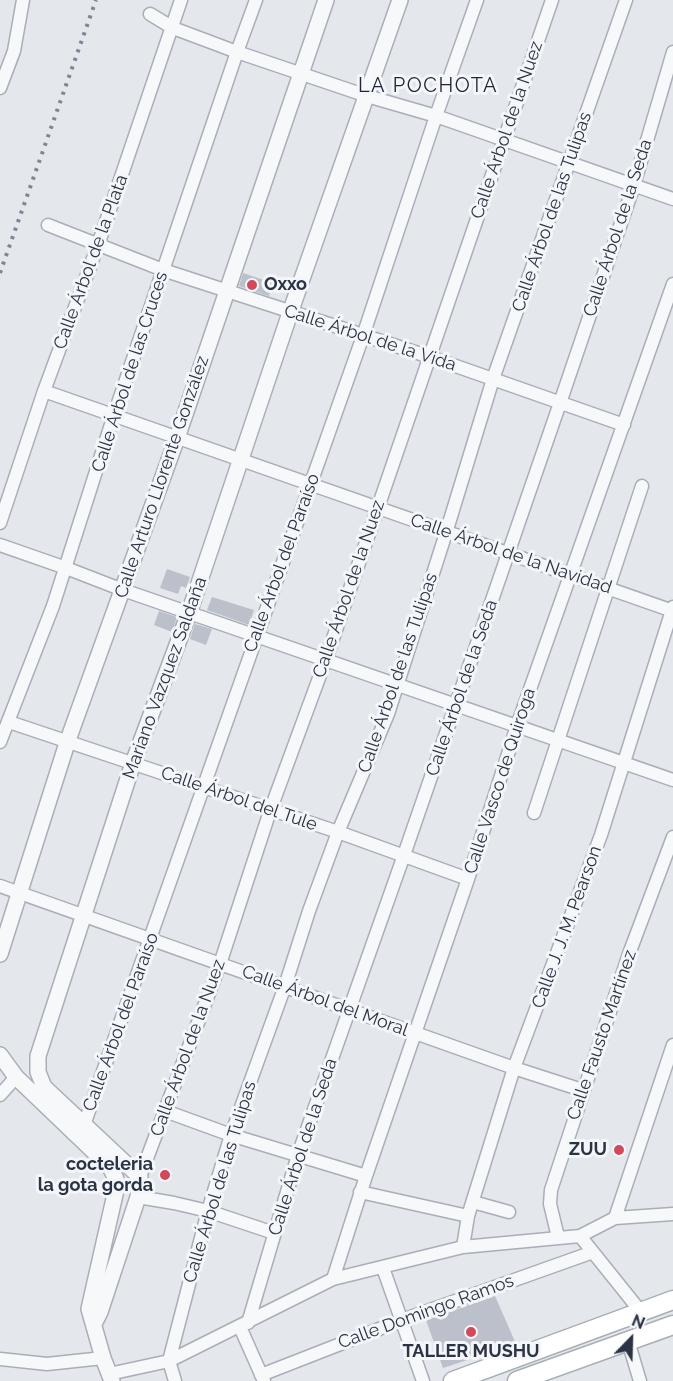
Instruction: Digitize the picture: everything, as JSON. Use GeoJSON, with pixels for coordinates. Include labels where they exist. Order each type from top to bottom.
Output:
{"type":"FeatureCollection","features":[{"type":"Feature","properties":{"kind":"main road"},"geometry":{"type":"LineString","coordinates":[[453,1381],[673,1300]]}},
{"type":"Feature","properties":{"kind":"main road"},"geometry":{"type":"LineString","coordinates":[[517,1381],[673,1325]]}},
{"type":"Feature","properties":{"kind":"street"},"geometry":{"type":"LineString","coordinates":[[0,88],[14,51],[23,0]]}},
{"type":"Feature","properties":{"kind":"street","name":"Calle Árbol de la Plata"},"geometry":{"type":"LineString","coordinates":[[0,523],[181,0]]}},
{"type":"Feature","properties":{"kind":"street","name":"Calle Árbol de las Cruces"},"geometry":{"type":"LineString","coordinates":[[0,742],[66,568],[114,415],[256,0]]}},
{"type":"Feature","properties":{"kind":"street","name":"Calle Arturo Llorente González"},"geometry":{"type":"LineString","coordinates":[[0,954],[68,740],[177,438],[326,0]]}},
{"type":"Feature","properties":{"kind":"street","name":"Mariano Vazquez Saldaña"},"geometry":{"type":"LineString","coordinates":[[140,1177],[44,1087],[38,1072],[38,1056],[133,763],[189,613],[290,313],[400,0]]}},
{"type":"Feature","properties":{"kind":"street","name":"Calle Árbol del Paraíso"},"geometry":{"type":"LineString","coordinates":[[84,1125],[363,336],[477,0]]}},
{"type":"Feature","properties":{"kind":"street","name":"Calle Árbol de la Nuez"},"geometry":{"type":"LineString","coordinates":[[140,1177],[220,964],[270,811],[326,659],[552,0]]}},
{"type":"Feature","properties":{"kind":"street","name":"Calle Árbol de las Tulipas"},"geometry":{"type":"LineString","coordinates":[[169,1361],[208,1211],[231,1135],[338,832],[366,769],[398,684],[493,379],[626,0]]}},
{"type":"Feature","properties":{"kind":"street"},"geometry":{"type":"LineString","coordinates":[[150,14],[172,28],[237,52],[367,96],[436,116],[673,199]]}},
{"type":"Feature","properties":{"kind":"street","name":"Calle Árbol de la Seda"},"geometry":{"type":"LineString","coordinates":[[244,1325],[298,1155],[404,855],[634,185],[673,52]]}},
{"type":"Feature","properties":{"kind":"street","name":"Calle Árbol de la Vida"},"geometry":{"type":"LineString","coordinates":[[48,225],[163,270],[430,357],[624,425]]}},
{"type":"Feature","properties":{"kind":"street","name":"Calle Vasco de Quiroga"},"geometry":{"type":"LineString","coordinates":[[333,1279],[360,1192],[468,879],[517,726],[673,284]]}},
{"type":"Feature","properties":{"kind":"street","name":"Calle Árbol de la Navidad"},"geometry":{"type":"LineString","coordinates":[[44,392],[446,533],[673,609]]}},
{"type":"Feature","properties":{"kind":"street"},"geometry":{"type":"LineString","coordinates":[[534,813],[642,486]]}},
{"type":"Feature","properties":{"kind":"street"},"geometry":{"type":"LineString","coordinates":[[0,545],[123,590],[456,703],[673,780]]}},
{"type":"Feature","properties":{"kind":"street","name":"Calle J. J. M. Pearson"},"geometry":{"type":"LineString","coordinates":[[463,1247],[468,1216],[514,1068],[601,835],[673,609]]}},
{"type":"Feature","properties":{"kind":"street","name":"Calle Árbol del Tule"},"geometry":{"type":"LineString","coordinates":[[9,722],[338,832],[468,879]]}},
{"type":"Feature","properties":{"kind":"street","name":"Calle Fausto Martínez"},"geometry":{"type":"LineString","coordinates":[[558,1237],[550,1204],[551,1190],[582,1090],[629,954],[673,837]]}},
{"type":"Feature","properties":{"kind":"street","name":"Calle Árbol del Moral"},"geometry":{"type":"LineString","coordinates":[[0,886],[582,1090]]}},
{"type":"Feature","properties":{"kind":"street"},"geometry":{"type":"LineString","coordinates":[[615,1218],[673,1045]]}},
{"type":"Feature","properties":{"kind":"street"},"geometry":{"type":"LineString","coordinates":[[0,1055],[16,1077],[110,1167],[116,1179],[116,1190],[89,1309],[111,1378],[169,1361],[333,1279],[463,1247],[579,1236],[615,1218],[673,1214]]}},
{"type":"Feature","properties":{"kind":"street"},"geometry":{"type":"LineString","coordinates":[[0,1095],[16,1077]]}},
{"type":"Feature","properties":{"kind":"street"},"geometry":{"type":"LineString","coordinates":[[165,1111],[231,1135],[366,1176]]}},
{"type":"Feature","properties":{"kind":"street"},"geometry":{"type":"LineString","coordinates":[[94,1324],[138,1197],[140,1177]]}},
{"type":"Feature","properties":{"kind":"street"},"geometry":{"type":"LineString","coordinates":[[360,1192],[468,1216]]}},
{"type":"Feature","properties":{"kind":"street"},"geometry":{"type":"LineString","coordinates":[[138,1197],[208,1211],[274,1233]]}},
{"type":"Feature","properties":{"kind":"street"},"geometry":{"type":"LineString","coordinates":[[473,1202],[509,1212]]}},
{"type":"Feature","properties":{"kind":"street"},"geometry":{"type":"LineString","coordinates":[[579,1236],[641,1312]]}},
{"type":"Feature","properties":{"kind":"street","name":"Calle Domingo Ramos"},"geometry":{"type":"LineString","coordinates":[[263,1378],[402,1320],[593,1252]]}},
{"type":"Feature","properties":{"kind":"street"},"geometry":{"type":"LineString","coordinates":[[383,1268],[423,1381]]}},
{"type":"Feature","properties":{"kind":"street"},"geometry":{"type":"LineString","coordinates":[[244,1325],[263,1378]]}},
{"type":"Feature","properties":{"kind":"street"},"geometry":{"type":"LineString","coordinates":[[628,1341],[640,1381]]}},
{"type":"Feature","properties":{"kind":"street"},"geometry":{"type":"LineString","coordinates":[[0,1359],[47,1364],[103,1358]]}},
{"type":"Feature","properties":{"kind":"street"},"geometry":{"type":"LineString","coordinates":[[169,1361],[175,1381]]}},
{"type":"Feature","properties":{"kind":"building","name":"Oxxo"},"geometry":{"type":"Polygon","coordinates":[[[243,273],[273,283],[269,296],[239,286],[243,273]]]}},
{"type":"Feature","properties":{"kind":"building"},"geometry":{"type":"Polygon","coordinates":[[[167,569],[190,577],[186,588],[181,586],[178,594],[160,588],[167,569]]]}},
{"type":"Feature","properties":{"kind":"building"},"geometry":{"type":"Polygon","coordinates":[[[212,597],[254,610],[249,625],[207,610],[212,597]]]}},
{"type":"Feature","properties":{"kind":"building"},"geometry":{"type":"Polygon","coordinates":[[[159,611],[177,617],[172,632],[154,625],[159,611]]]}},
{"type":"Feature","properties":{"kind":"building"},"geometry":{"type":"Polygon","coordinates":[[[195,624],[212,629],[206,645],[190,639],[195,624]]]}},
{"type":"Feature","properties":{"kind":"building","name":"TALLER MUSHU"},"geometry":{"type":"Polygon","coordinates":[[[495,1296],[516,1344],[443,1368],[426,1320],[495,1296]]]}},
{"type":"Feature","properties":{"kind":"railway"},"geometry":{"type":"LineString","coordinates":[[0,273],[96,0]]}},
{"type":"Feature","properties":{"kind":"place","name":"Oxxo"},"geometry":{"type":"Point","coordinates":[252,285]}},
{"type":"Feature","properties":{"kind":"place","name":"ZUU"},"geometry":{"type":"Point","coordinates":[619,1150]}},
{"type":"Feature","properties":{"kind":"place","name":"cocteleria la gota gorda"},"geometry":{"type":"Point","coordinates":[165,1175]}},
{"type":"Feature","properties":{"kind":"place","name":"TALLER MUSHU"},"geometry":{"type":"Point","coordinates":[471,1332]}},
{"type":"Feature","properties":{"kind":"district","name":"LA POCHOTA"},"geometry":{"type":"Point","coordinates":[428,86]}}]}
